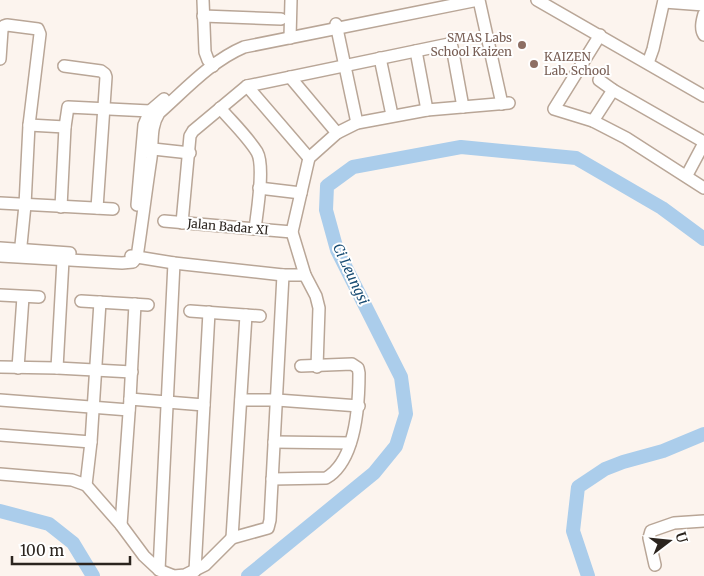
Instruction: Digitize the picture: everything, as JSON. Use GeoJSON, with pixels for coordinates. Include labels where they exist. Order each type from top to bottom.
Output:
{"type":"FeatureCollection","features":[{"type":"Feature","properties":{"kind":"street"},"geometry":{"type":"LineString","coordinates":[[203,0],[205,52],[210,63]]}},
{"type":"Feature","properties":{"kind":"street"},"geometry":{"type":"LineString","coordinates":[[290,35],[291,0]]}},
{"type":"Feature","properties":{"kind":"street"},"geometry":{"type":"LineString","coordinates":[[147,149],[144,125],[150,111],[210,63],[244,47],[290,35],[451,2],[479,0],[505,103],[428,110],[357,122],[336,133],[309,158],[292,232],[305,275],[316,296],[319,308],[317,367]]}},
{"type":"Feature","properties":{"kind":"street"},"geometry":{"type":"LineString","coordinates":[[537,0],[600,35],[704,88]]}},
{"type":"Feature","properties":{"kind":"street"},"geometry":{"type":"LineString","coordinates":[[551,0],[649,59],[704,96]]}},
{"type":"Feature","properties":{"kind":"street"},"geometry":{"type":"LineString","coordinates":[[649,59],[664,1],[704,5]]}},
{"type":"Feature","properties":{"kind":"street"},"geometry":{"type":"LineString","coordinates":[[704,14],[702,28],[704,35]]}},
{"type":"Feature","properties":{"kind":"street"},"geometry":{"type":"LineString","coordinates":[[203,16],[282,19]]}},
{"type":"Feature","properties":{"kind":"street"},"geometry":{"type":"LineString","coordinates":[[0,59],[2,30],[4,26],[38,29],[40,34],[29,125],[21,253]]}},
{"type":"Feature","properties":{"kind":"street"},"geometry":{"type":"LineString","coordinates":[[337,26],[357,122]]}},
{"type":"Feature","properties":{"kind":"street"},"geometry":{"type":"LineString","coordinates":[[600,35],[554,109],[593,122],[626,138],[704,188]]}},
{"type":"Feature","properties":{"kind":"street"},"geometry":{"type":"LineString","coordinates":[[182,223],[190,153],[190,136],[193,131],[247,86],[449,44],[451,45],[463,107]]}},
{"type":"Feature","properties":{"kind":"street"},"geometry":{"type":"LineString","coordinates":[[416,51],[428,110]]}},
{"type":"Feature","properties":{"kind":"street"},"geometry":{"type":"LineString","coordinates":[[380,58],[392,115]]}},
{"type":"Feature","properties":{"kind":"street"},"geometry":{"type":"LineString","coordinates":[[0,248],[62,260],[133,262],[147,149],[152,128],[159,113],[210,63]]}},
{"type":"Feature","properties":{"kind":"street"},"geometry":{"type":"LineString","coordinates":[[64,66],[100,71],[105,74],[105,108],[97,208]]}},
{"type":"Feature","properties":{"kind":"street"},"geometry":{"type":"LineString","coordinates":[[290,77],[336,133]]}},
{"type":"Feature","properties":{"kind":"street"},"geometry":{"type":"LineString","coordinates":[[599,80],[704,142],[686,176]]}},
{"type":"Feature","properties":{"kind":"street"},"geometry":{"type":"LineString","coordinates":[[247,86],[309,158]]}},
{"type":"Feature","properties":{"kind":"street"},"geometry":{"type":"LineString","coordinates":[[593,122],[613,90]]}},
{"type":"Feature","properties":{"kind":"street"},"geometry":{"type":"LineString","coordinates":[[61,207],[65,127],[70,107],[150,111]]}},
{"type":"Feature","properties":{"kind":"street"},"geometry":{"type":"LineString","coordinates":[[220,108],[257,153],[260,164],[255,229]]}},
{"type":"Feature","properties":{"kind":"street"},"geometry":{"type":"LineString","coordinates":[[29,125],[65,127]]}},
{"type":"Feature","properties":{"kind":"street"},"geometry":{"type":"LineString","coordinates":[[147,149],[190,153]]}},
{"type":"Feature","properties":{"kind":"street"},"geometry":{"type":"LineString","coordinates":[[259,188],[301,193]]}},
{"type":"Feature","properties":{"kind":"street"},"geometry":{"type":"LineString","coordinates":[[0,203],[113,209]]}},
{"type":"Feature","properties":{"kind":"street","name":"Jalan Badar XI"},"geometry":{"type":"LineString","coordinates":[[164,221],[292,232]]}},
{"type":"Feature","properties":{"kind":"street"},"geometry":{"type":"LineString","coordinates":[[0,256],[21,253],[133,256],[174,263],[283,275],[305,275]]}},
{"type":"Feature","properties":{"kind":"street"},"geometry":{"type":"LineString","coordinates":[[57,368],[62,260]]}},
{"type":"Feature","properties":{"kind":"street"},"geometry":{"type":"LineString","coordinates":[[159,570],[174,263]]}},
{"type":"Feature","properties":{"kind":"street"},"geometry":{"type":"LineString","coordinates":[[0,474],[72,480],[86,485],[121,525],[144,556],[159,570],[174,576],[185,575],[205,565],[232,538],[268,528],[270,520],[283,275]]}},
{"type":"Feature","properties":{"kind":"street"},"geometry":{"type":"LineString","coordinates":[[0,295],[39,297]]}},
{"type":"Feature","properties":{"kind":"street"},"geometry":{"type":"LineString","coordinates":[[18,368],[23,297]]}},
{"type":"Feature","properties":{"kind":"street"},"geometry":{"type":"LineString","coordinates":[[81,301],[148,305]]}},
{"type":"Feature","properties":{"kind":"street"},"geometry":{"type":"LineString","coordinates":[[86,485],[91,442],[100,302]]}},
{"type":"Feature","properties":{"kind":"street"},"geometry":{"type":"LineString","coordinates":[[121,525],[135,304]]}},
{"type":"Feature","properties":{"kind":"street"},"geometry":{"type":"LineString","coordinates":[[190,311],[260,316]]}},
{"type":"Feature","properties":{"kind":"street"},"geometry":{"type":"LineString","coordinates":[[195,571],[209,312]]}},
{"type":"Feature","properties":{"kind":"street"},"geometry":{"type":"LineString","coordinates":[[232,538],[246,315]]}},
{"type":"Feature","properties":{"kind":"street"},"geometry":{"type":"LineString","coordinates":[[272,478],[326,478],[344,460],[350,443],[359,406],[360,373],[355,366],[301,366]]}},
{"type":"Feature","properties":{"kind":"street"},"geometry":{"type":"LineString","coordinates":[[0,367],[132,372]]}},
{"type":"Feature","properties":{"kind":"street"},"geometry":{"type":"LineString","coordinates":[[0,400],[93,407],[167,402],[204,405]]}},
{"type":"Feature","properties":{"kind":"street"},"geometry":{"type":"LineString","coordinates":[[241,400],[276,400],[359,406]]}},
{"type":"Feature","properties":{"kind":"street"},"geometry":{"type":"LineString","coordinates":[[0,436],[91,442]]}},
{"type":"Feature","properties":{"kind":"street"},"geometry":{"type":"LineString","coordinates":[[274,442],[350,443]]}},
{"type":"Feature","properties":{"kind":"street"},"geometry":{"type":"LineString","coordinates":[[654,565],[649,538],[651,531],[674,523],[704,521]]}},
{"type":"Feature","properties":{"kind":"waterway","name":"Ci Leungsi"},"geometry":{"type":"LineString","coordinates":[[248,576],[374,473],[396,446],[406,414],[401,377],[337,250],[326,210],[327,186],[353,167],[461,147],[576,158],[662,208],[704,239]]}},
{"type":"Feature","properties":{"kind":"waterway","name":"Ci Leungsi"},"geometry":{"type":"LineString","coordinates":[[588,576],[573,531],[578,487],[605,469],[663,451],[704,434]]}},
{"type":"Feature","properties":{"kind":"waterway","name":"Ci Leungsi"},"geometry":{"type":"LineString","coordinates":[[0,511],[49,524],[73,543],[93,576]]}},
{"type":"Feature","properties":{"kind":"place","name":"SMAS Labs School Kaizen"},"geometry":{"type":"Point","coordinates":[522,45]}},
{"type":"Feature","properties":{"kind":"place","name":"KAIZEN Lab. School"},"geometry":{"type":"Point","coordinates":[534,64]}}]}
